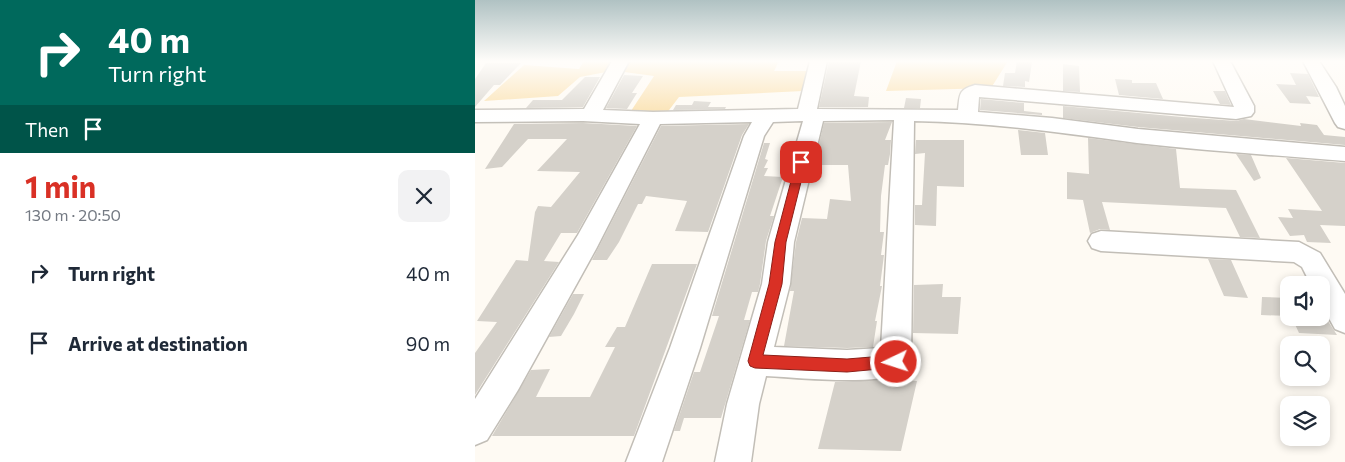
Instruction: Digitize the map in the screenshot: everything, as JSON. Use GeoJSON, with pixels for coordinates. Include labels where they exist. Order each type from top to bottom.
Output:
{"type":"FeatureCollection","features":[{"type":"Feature","properties":{"kind":"street"},"geometry":{"type":"LineString","coordinates":[[590,115],[608,83]]}},
{"type":"Feature","properties":{"kind":"street"},"geometry":{"type":"LineString","coordinates":[[733,462],[743,404],[776,284],[781,242],[810,116],[815,83]]}},
{"type":"Feature","properties":{"kind":"street"},"geometry":{"type":"LineString","coordinates":[[967,117],[970,93],[975,91],[1236,113],[1244,112],[1244,106],[1233,83]]}},
{"type":"Feature","properties":{"kind":"street"},"geometry":{"type":"LineString","coordinates":[[1336,87],[1333,102],[1345,123]]}},
{"type":"Feature","properties":{"kind":"street"},"geometry":{"type":"LineString","coordinates":[[475,116],[590,115],[653,118],[859,114],[967,117],[1052,124],[1092,131],[1228,145],[1345,154]]}},
{"type":"Feature","properties":{"kind":"street"},"geometry":{"type":"LineString","coordinates":[[644,462],[685,348],[754,136],[766,116]]}},
{"type":"Feature","properties":{"kind":"street"},"geometry":{"type":"LineString","coordinates":[[755,361],[847,365],[896,362],[905,116]]}},
{"type":"Feature","properties":{"kind":"street"},"geometry":{"type":"LineString","coordinates":[[475,428],[507,379],[587,242],[653,118]]}},
{"type":"Feature","properties":{"kind":"street"},"geometry":{"type":"LineString","coordinates":[[1101,241],[1299,252],[1311,260],[1345,320]]}},
{"type":"Feature","properties":{"kind":"shaded area"},"geometry":{"type":"Polygon","coordinates":[[[504,83],[574,83],[558,96],[484,101],[504,83]]]}},
{"type":"Feature","properties":{"kind":"shaded area"},"geometry":{"type":"Polygon","coordinates":[[[650,83],[806,83],[803,91],[679,97],[666,114],[631,111],[650,83]]]}},
{"type":"Feature","properties":{"kind":"shaded area"},"geometry":{"type":"Polygon","coordinates":[[[889,83],[994,83],[991,88],[886,91],[889,83]]]}},
{"type":"Feature","properties":{"kind":"building"},"geometry":{"type":"Polygon","coordinates":[[[475,83],[502,83],[500,85],[494,85],[475,107],[475,83]]]}},
{"type":"Feature","properties":{"kind":"building"},"geometry":{"type":"Polygon","coordinates":[[[579,83],[597,83],[583,107],[526,108],[533,100],[562,100],[579,83]]]}},
{"type":"Feature","properties":{"kind":"building"},"geometry":{"type":"Polygon","coordinates":[[[620,83],[639,83],[632,93],[637,93],[627,109],[606,108],[620,83]]]}},
{"type":"Feature","properties":{"kind":"building"},"geometry":{"type":"Polygon","coordinates":[[[824,83],[857,83],[854,96],[869,97],[868,107],[819,107],[824,83]]]}},
{"type":"Feature","properties":{"kind":"building"},"geometry":{"type":"Polygon","coordinates":[[[1004,83],[1025,83],[1025,87],[1003,86],[1004,83]]]}},
{"type":"Feature","properties":{"kind":"building"},"geometry":{"type":"Polygon","coordinates":[[[1063,83],[1080,83],[1080,92],[1063,91],[1063,83]]]}},
{"type":"Feature","properties":{"kind":"building"},"geometry":{"type":"Polygon","coordinates":[[[1116,83],[1156,83],[1163,99],[1119,95],[1116,83]]]}},
{"type":"Feature","properties":{"kind":"building"},"geometry":{"type":"Polygon","coordinates":[[[1295,83],[1312,83],[1319,97],[1306,96],[1311,104],[1290,103],[1276,84],[1296,85],[1295,83]]]}},
{"type":"Feature","properties":{"kind":"building"},"geometry":{"type":"Polygon","coordinates":[[[1213,91],[1225,91],[1231,105],[1220,104],[1213,91]]]}},
{"type":"Feature","properties":{"kind":"building"},"geometry":{"type":"Polygon","coordinates":[[[906,98],[921,99],[920,108],[904,108],[906,98]]]}},
{"type":"Feature","properties":{"kind":"building"},"geometry":{"type":"Polygon","coordinates":[[[981,99],[1024,103],[1024,111],[1042,113],[1042,115],[980,110],[981,99]]]}},
{"type":"Feature","properties":{"kind":"building"},"geometry":{"type":"Polygon","coordinates":[[[694,101],[711,102],[708,107],[726,107],[725,109],[673,110],[676,105],[692,105],[694,101]]]}},
{"type":"Feature","properties":{"kind":"building"},"geometry":{"type":"Polygon","coordinates":[[[1063,106],[1236,121],[1244,119],[1301,126],[1300,123],[1317,125],[1324,135],[1345,137],[1345,145],[1138,127],[1063,118],[1063,106]]]}},
{"type":"Feature","properties":{"kind":"building"},"geometry":{"type":"Polygon","coordinates":[[[892,122],[885,140],[891,140],[888,165],[885,165],[881,196],[880,232],[884,232],[881,255],[884,255],[880,286],[882,286],[875,321],[877,321],[873,347],[784,346],[794,291],[790,291],[796,242],[802,218],[827,219],[830,199],[851,201],[848,165],[814,165],[824,123],[892,122]]]}},
{"type":"Feature","properties":{"kind":"building"},"geometry":{"type":"Polygon","coordinates":[[[583,123],[637,126],[577,233],[561,233],[544,261],[559,262],[475,395],[475,353],[497,322],[477,321],[516,260],[528,261],[535,212],[538,206],[551,207],[580,172],[537,171],[567,139],[528,139],[502,167],[485,169],[514,124],[583,123]]]}},
{"type":"Feature","properties":{"kind":"building"},"geometry":{"type":"Polygon","coordinates":[[[749,124],[742,135],[708,232],[675,231],[687,201],[646,196],[642,204],[638,204],[619,242],[607,260],[592,260],[661,126],[749,124]]]}},
{"type":"Feature","properties":{"kind":"building"},"geometry":{"type":"Polygon","coordinates":[[[1018,130],[1045,133],[1048,155],[1021,155],[1018,130]]]}},
{"type":"Feature","properties":{"kind":"building"},"geometry":{"type":"Polygon","coordinates":[[[1088,138],[1176,149],[1180,188],[1236,190],[1260,238],[1240,237],[1226,208],[1102,202],[1110,230],[1100,229],[1090,233],[1083,200],[1067,199],[1067,172],[1089,174],[1088,138]]]}},
{"type":"Feature","properties":{"kind":"building"},"geometry":{"type":"Polygon","coordinates":[[[916,140],[964,140],[964,187],[937,186],[936,226],[915,225],[915,205],[922,205],[925,153],[915,154],[916,140]]]}},
{"type":"Feature","properties":{"kind":"building"},"geometry":{"type":"Polygon","coordinates":[[[764,143],[770,143],[765,159],[768,160],[764,168],[768,168],[764,176],[783,177],[770,216],[774,216],[766,241],[758,292],[752,292],[744,320],[750,320],[721,418],[684,418],[680,431],[674,431],[694,372],[700,372],[719,316],[712,316],[764,143]]]}},
{"type":"Feature","properties":{"kind":"building"},"geometry":{"type":"Polygon","coordinates":[[[1236,154],[1251,155],[1261,178],[1254,181],[1236,154]]]}},
{"type":"Feature","properties":{"kind":"building"},"geometry":{"type":"Polygon","coordinates":[[[1286,158],[1345,163],[1345,226],[1320,225],[1331,243],[1307,242],[1304,235],[1290,236],[1278,217],[1293,218],[1288,209],[1322,211],[1286,158]]]}},
{"type":"Feature","properties":{"kind":"building"},"geometry":{"type":"Polygon","coordinates":[[[1208,259],[1231,260],[1248,298],[1224,296],[1208,259]]]}},
{"type":"Feature","properties":{"kind":"building"},"geometry":{"type":"Polygon","coordinates":[[[652,264],[697,264],[634,436],[492,436],[531,370],[550,369],[536,397],[590,397],[615,347],[605,347],[617,327],[625,327],[652,264]]]}},
{"type":"Feature","properties":{"kind":"building"},"geometry":{"type":"Polygon","coordinates":[[[943,284],[942,297],[961,297],[958,334],[913,333],[914,285],[943,284]]]}},
{"type":"Feature","properties":{"kind":"building"},"geometry":{"type":"Polygon","coordinates":[[[573,294],[584,294],[561,336],[549,337],[573,294]]]}},
{"type":"Feature","properties":{"kind":"building"},"geometry":{"type":"Polygon","coordinates":[[[1262,297],[1280,298],[1280,316],[1261,315],[1262,297]]]}},
{"type":"Feature","properties":{"kind":"building"},"geometry":{"type":"Polygon","coordinates":[[[1330,324],[1337,335],[1299,333],[1296,326],[1330,326],[1330,324]]]}},
{"type":"Feature","properties":{"kind":"building"},"geometry":{"type":"Polygon","coordinates":[[[887,379],[917,381],[901,451],[818,449],[835,382],[887,379]]]}},
{"type":"Feature","properties":{"kind":"route"},"geometry":{"type":"LineString","coordinates":[[801,162],[781,242],[776,284],[755,361],[847,365],[896,362]]}}]}
